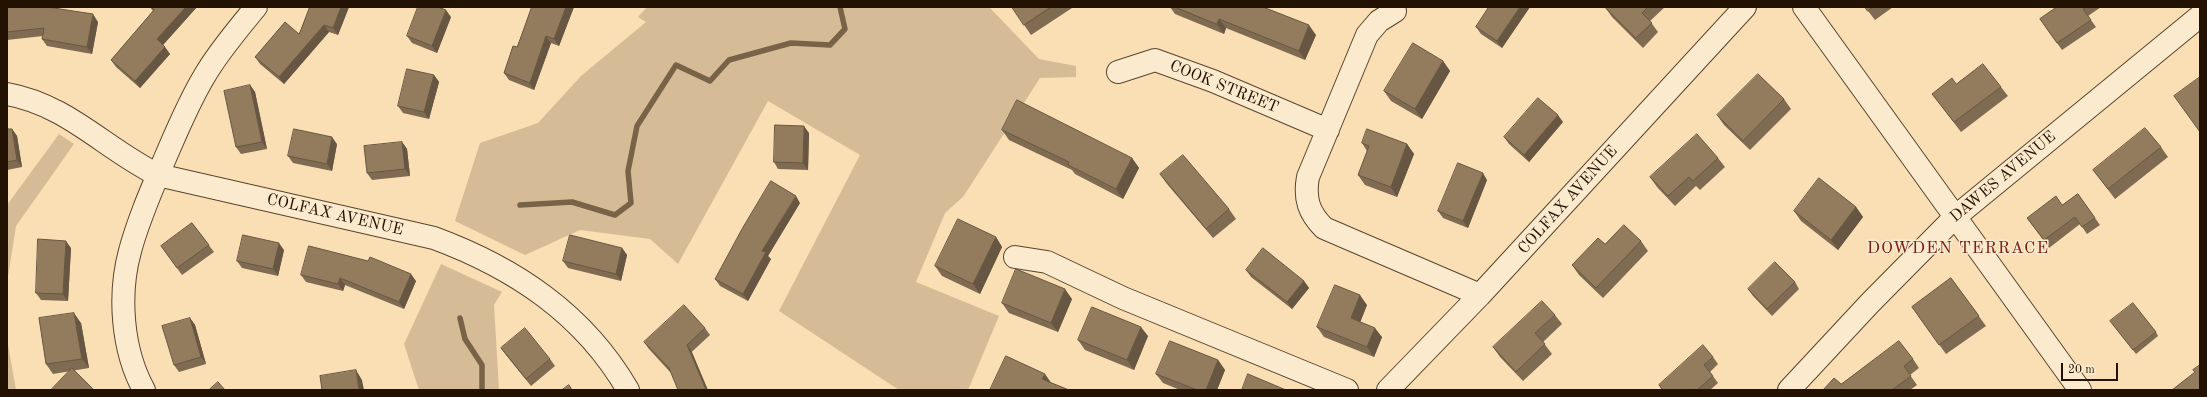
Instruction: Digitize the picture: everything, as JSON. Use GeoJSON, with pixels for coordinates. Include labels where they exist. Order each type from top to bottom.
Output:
{"type":"FeatureCollection","features":[{"type":"Feature","properties":{"kind":"street"},"geometry":{"type":"LineString","coordinates":[[144,390],[130,355],[125,325],[124,296],[130,250],[158,175],[187,107],[205,74],[256,7]]}},
{"type":"Feature","properties":{"kind":"street","name":"COLFAX AVENUE"},"geometry":{"type":"LineString","coordinates":[[1388,390],[1480,295],[1745,7]]}},
{"type":"Feature","properties":{"kind":"street"},"geometry":{"type":"LineString","coordinates":[[1804,7],[2080,390]]}},
{"type":"Feature","properties":{"kind":"street"},"geometry":{"type":"LineString","coordinates":[[1395,8],[1379,21],[1367,35],[1308,177],[1306,190],[1308,205],[1314,218],[1324,228],[1480,295]]}},
{"type":"Feature","properties":{"kind":"street","name":"DAWES AVENUE"},"geometry":{"type":"LineString","coordinates":[[1789,390],[1870,303],[1955,216],[2200,16]]}},
{"type":"Feature","properties":{"kind":"street","name":"COOK STREET"},"geometry":{"type":"LineString","coordinates":[[1118,72],[1155,60],[1213,81],[1328,130]]}},
{"type":"Feature","properties":{"kind":"street","name":"COLFAX AVENUE"},"geometry":{"type":"LineString","coordinates":[[7,94],[22,97],[49,106],[76,120],[136,164],[158,175],[434,238],[471,252],[508,271],[542,293],[574,321],[594,343],[628,390]]}},
{"type":"Feature","properties":{"kind":"street"},"geometry":{"type":"LineString","coordinates":[[1015,257],[1047,262],[1123,298],[1347,390]]}},
{"type":"Feature","properties":{"kind":"shaded area"},"geometry":{"type":"Polygon","coordinates":[[[647,7],[989,7],[1039,59],[1076,66],[1076,77],[1040,78],[963,197],[945,213],[916,282],[999,316],[968,390],[899,390],[779,311],[860,155],[768,101],[678,264],[650,239],[580,230],[525,255],[455,221],[480,143],[538,123],[581,76],[646,22],[638,17],[647,7]]]}},
{"type":"Feature","properties":{"kind":"shaded area"},"geometry":{"type":"Polygon","coordinates":[[[59,134],[74,144],[16,226],[7,283],[7,205],[59,134]]]}},
{"type":"Feature","properties":{"kind":"shaded area"},"geometry":{"type":"Polygon","coordinates":[[[441,264],[502,292],[494,305],[499,390],[419,390],[404,344],[441,264]]]}},
{"type":"Feature","properties":{"kind":"shaded area"},"geometry":{"type":"Polygon","coordinates":[[[7,339],[16,390],[7,390],[7,339]]]}},
{"type":"Feature","properties":{"kind":"building"},"geometry":{"type":"Polygon","coordinates":[[[7,7],[47,7],[93,14],[87,47],[42,39],[44,28],[7,32],[7,7]]]}},
{"type":"Feature","properties":{"kind":"building"},"geometry":{"type":"Polygon","coordinates":[[[151,7],[186,7],[157,39],[165,47],[135,81],[111,60],[154,10],[151,7]]]}},
{"type":"Feature","properties":{"kind":"building"},"geometry":{"type":"Polygon","coordinates":[[[310,7],[341,7],[333,28],[324,25],[279,77],[255,57],[285,22],[299,34],[310,7]]]}},
{"type":"Feature","properties":{"kind":"building"},"geometry":{"type":"Polygon","coordinates":[[[418,7],[438,7],[446,10],[432,46],[407,36],[418,7]]]}},
{"type":"Feature","properties":{"kind":"building"},"geometry":{"type":"Polygon","coordinates":[[[532,7],[566,7],[554,39],[546,36],[530,83],[504,73],[513,46],[517,47],[532,7]]]}},
{"type":"Feature","properties":{"kind":"building"},"geometry":{"type":"Polygon","coordinates":[[[1012,7],[1051,7],[1024,25],[1012,7]]]}},
{"type":"Feature","properties":{"kind":"building"},"geometry":{"type":"Polygon","coordinates":[[[1175,7],[1263,7],[1309,25],[1299,51],[1219,19],[1217,24],[1175,7]]]}},
{"type":"Feature","properties":{"kind":"building"},"geometry":{"type":"Polygon","coordinates":[[[1489,7],[1520,7],[1497,41],[1476,27],[1489,7]]]}},
{"type":"Feature","properties":{"kind":"building"},"geometry":{"type":"Polygon","coordinates":[[[1605,7],[1648,7],[1642,13],[1652,23],[1636,38],[1605,7]]]}},
{"type":"Feature","properties":{"kind":"building"},"geometry":{"type":"Polygon","coordinates":[[[1865,7],[1873,7],[1868,11],[1865,7]]]}},
{"type":"Feature","properties":{"kind":"building"},"geometry":{"type":"Polygon","coordinates":[[[2057,7],[2086,7],[2083,9],[2091,20],[2057,43],[2040,19],[2057,7]]]}},
{"type":"Feature","properties":{"kind":"building"},"geometry":{"type":"Polygon","coordinates":[[[1413,43],[1443,61],[1415,109],[1384,91],[1413,43]]]}},
{"type":"Feature","properties":{"kind":"building"},"geometry":{"type":"Polygon","coordinates":[[[1983,64],[2001,87],[1954,122],[1932,94],[1952,78],[1956,84],[1983,64]]]}},
{"type":"Feature","properties":{"kind":"building"},"geometry":{"type":"Polygon","coordinates":[[[407,69],[434,75],[424,112],[398,106],[407,69]]]}},
{"type":"Feature","properties":{"kind":"building"},"geometry":{"type":"Polygon","coordinates":[[[1758,74],[1784,99],[1743,141],[1717,115],[1758,74]]]}},
{"type":"Feature","properties":{"kind":"building"},"geometry":{"type":"Polygon","coordinates":[[[2200,77],[2200,132],[2174,96],[2200,77]]]}},
{"type":"Feature","properties":{"kind":"building"},"geometry":{"type":"Polygon","coordinates":[[[250,85],[262,142],[236,147],[224,91],[250,85]]]}},
{"type":"Feature","properties":{"kind":"building"},"geometry":{"type":"Polygon","coordinates":[[[1538,98],[1558,115],[1524,155],[1504,137],[1538,98]]]}},
{"type":"Feature","properties":{"kind":"building"},"geometry":{"type":"Polygon","coordinates":[[[1017,100],[1132,158],[1116,189],[1068,165],[1069,162],[1002,130],[1017,100]]]}},
{"type":"Feature","properties":{"kind":"building"},"geometry":{"type":"Polygon","coordinates":[[[775,125],[804,126],[803,163],[774,162],[775,125]]]}},
{"type":"Feature","properties":{"kind":"building"},"geometry":{"type":"Polygon","coordinates":[[[2145,128],[2161,147],[2108,189],[2093,170],[2145,128]]]}},
{"type":"Feature","properties":{"kind":"building"},"geometry":{"type":"Polygon","coordinates":[[[7,129],[12,129],[17,160],[7,162],[7,129]]]}},
{"type":"Feature","properties":{"kind":"building"},"geometry":{"type":"Polygon","coordinates":[[[294,129],[332,137],[327,164],[288,156],[294,129]]]}},
{"type":"Feature","properties":{"kind":"building"},"geometry":{"type":"Polygon","coordinates":[[[1367,129],[1407,144],[1391,187],[1358,175],[1369,146],[1362,143],[1367,129]]]}},
{"type":"Feature","properties":{"kind":"building"},"geometry":{"type":"Polygon","coordinates":[[[1697,134],[1718,158],[1693,181],[1689,177],[1668,196],[1650,177],[1697,134]]]}},
{"type":"Feature","properties":{"kind":"building"},"geometry":{"type":"Polygon","coordinates":[[[402,142],[405,169],[367,173],[364,146],[402,142]]]}},
{"type":"Feature","properties":{"kind":"building"},"geometry":{"type":"Polygon","coordinates":[[[1183,155],[1229,209],[1206,229],[1160,174],[1183,155]]]}},
{"type":"Feature","properties":{"kind":"building"},"geometry":{"type":"Polygon","coordinates":[[[1458,163],[1483,173],[1463,221],[1438,211],[1458,163]]]}},
{"type":"Feature","properties":{"kind":"building"},"geometry":{"type":"Polygon","coordinates":[[[1819,178],[1856,207],[1831,240],[1794,211],[1819,178]]]}},
{"type":"Feature","properties":{"kind":"building"},"geometry":{"type":"Polygon","coordinates":[[[771,181],[796,196],[762,251],[766,252],[743,294],[715,279],[742,229],[771,181]]]}},
{"type":"Feature","properties":{"kind":"building"},"geometry":{"type":"Polygon","coordinates":[[[2078,194],[2095,218],[2082,227],[2075,217],[2044,240],[2027,218],[2056,196],[2062,205],[2078,194]]]}},
{"type":"Feature","properties":{"kind":"building"},"geometry":{"type":"Polygon","coordinates":[[[958,219],[996,237],[973,284],[935,266],[958,219]]]}},
{"type":"Feature","properties":{"kind":"building"},"geometry":{"type":"Polygon","coordinates":[[[192,223],[209,245],[177,268],[161,246],[192,223]]]}},
{"type":"Feature","properties":{"kind":"building"},"geometry":{"type":"Polygon","coordinates":[[[1624,225],[1641,241],[1596,288],[1572,265],[1598,238],[1605,244],[1624,225]]]}},
{"type":"Feature","properties":{"kind":"building"},"geometry":{"type":"Polygon","coordinates":[[[243,235],[279,243],[273,269],[237,261],[243,235]]]}},
{"type":"Feature","properties":{"kind":"building"},"geometry":{"type":"Polygon","coordinates":[[[570,235],[622,248],[616,274],[563,261],[570,235]]]}},
{"type":"Feature","properties":{"kind":"building"},"geometry":{"type":"Polygon","coordinates":[[[38,239],[66,241],[63,294],[36,293],[38,239]]]}},
{"type":"Feature","properties":{"kind":"building"},"geometry":{"type":"Polygon","coordinates":[[[309,246],[368,261],[370,257],[411,274],[399,302],[340,278],[338,284],[301,275],[309,246]]]}},
{"type":"Feature","properties":{"kind":"building"},"geometry":{"type":"Polygon","coordinates":[[[1263,248],[1304,281],[1287,302],[1246,270],[1263,248]]]}},
{"type":"Feature","properties":{"kind":"building"},"geometry":{"type":"Polygon","coordinates":[[[1775,262],[1795,282],[1767,309],[1748,289],[1775,262]]]}},
{"type":"Feature","properties":{"kind":"building"},"geometry":{"type":"Polygon","coordinates":[[[1016,269],[1065,289],[1051,323],[1002,303],[1016,269]]]}},
{"type":"Feature","properties":{"kind":"building"},"geometry":{"type":"Polygon","coordinates":[[[1951,278],[1979,316],[1939,345],[1912,307],[1951,278]]]}},
{"type":"Feature","properties":{"kind":"building"},"geometry":{"type":"Polygon","coordinates":[[[1335,285],[1360,295],[1351,318],[1375,328],[1367,347],[1317,327],[1335,285]]]}},
{"type":"Feature","properties":{"kind":"building"},"geometry":{"type":"Polygon","coordinates":[[[1542,301],[1555,315],[1535,333],[1545,344],[1516,372],[1493,347],[1542,301]]]}},
{"type":"Feature","properties":{"kind":"building"},"geometry":{"type":"Polygon","coordinates":[[[2133,303],[2156,332],[2133,350],[2110,321],[2133,303]]]}},
{"type":"Feature","properties":{"kind":"building"},"geometry":{"type":"Polygon","coordinates":[[[684,305],[705,328],[687,345],[706,390],[678,390],[669,368],[644,342],[684,305]]]}},
{"type":"Feature","properties":{"kind":"building"},"geometry":{"type":"Polygon","coordinates":[[[1092,307],[1141,327],[1127,360],[1078,340],[1092,307]]]}},
{"type":"Feature","properties":{"kind":"building"},"geometry":{"type":"Polygon","coordinates":[[[74,313],[82,359],[46,364],[39,318],[74,313]]]}},
{"type":"Feature","properties":{"kind":"building"},"geometry":{"type":"Polygon","coordinates":[[[190,318],[201,357],[174,365],[162,326],[190,318]]]}},
{"type":"Feature","properties":{"kind":"building"},"geometry":{"type":"Polygon","coordinates":[[[525,328],[550,359],[526,379],[501,348],[525,328]]]}},
{"type":"Feature","properties":{"kind":"building"},"geometry":{"type":"Polygon","coordinates":[[[1170,341],[1218,360],[1206,390],[1197,390],[1156,374],[1170,341]]]}},
{"type":"Feature","properties":{"kind":"building"},"geometry":{"type":"Polygon","coordinates":[[[1899,341],[1913,359],[1904,366],[1911,376],[1892,390],[1823,390],[1834,378],[1841,384],[1899,341]]]}},
{"type":"Feature","properties":{"kind":"building"},"geometry":{"type":"Polygon","coordinates":[[[1703,345],[1713,357],[1704,365],[1713,376],[1697,390],[1663,390],[1659,385],[1703,345]]]}},
{"type":"Feature","properties":{"kind":"building"},"geometry":{"type":"Polygon","coordinates":[[[1006,356],[1045,374],[1042,379],[1069,390],[990,390],[1006,356]]]}},
{"type":"Feature","properties":{"kind":"building"},"geometry":{"type":"Polygon","coordinates":[[[2200,365],[2200,390],[2172,390],[2195,372],[2193,370],[2200,365]]]}},
{"type":"Feature","properties":{"kind":"building"},"geometry":{"type":"Polygon","coordinates":[[[72,368],[94,390],[51,390],[72,368]]]}},
{"type":"Feature","properties":{"kind":"building"},"geometry":{"type":"Polygon","coordinates":[[[356,370],[359,390],[322,390],[320,376],[356,370]]]}},
{"type":"Feature","properties":{"kind":"building"},"geometry":{"type":"Polygon","coordinates":[[[1248,374],[1286,390],[1242,390],[1248,374]]]}},
{"type":"Feature","properties":{"kind":"building"},"geometry":{"type":"Polygon","coordinates":[[[218,382],[225,390],[209,390],[218,382]]]}},
{"type":"Feature","properties":{"kind":"building"},"geometry":{"type":"Polygon","coordinates":[[[569,385],[572,390],[562,390],[569,385]]]}},
{"type":"Feature","properties":{"kind":"waterway"},"geometry":{"type":"LineString","coordinates":[[520,205],[572,202],[615,215],[631,203],[628,171],[637,126],[676,65],[710,81],[729,60],[791,43],[830,45],[845,29],[840,7]]}},
{"type":"Feature","properties":{"kind":"waterway"},"geometry":{"type":"LineString","coordinates":[[460,318],[465,339],[482,365],[482,390]]}},
{"type":"Feature","properties":{"kind":"district","name":"DOWDEN TERRACE"},"geometry":{"type":"Point","coordinates":[1958,249]}}]}
